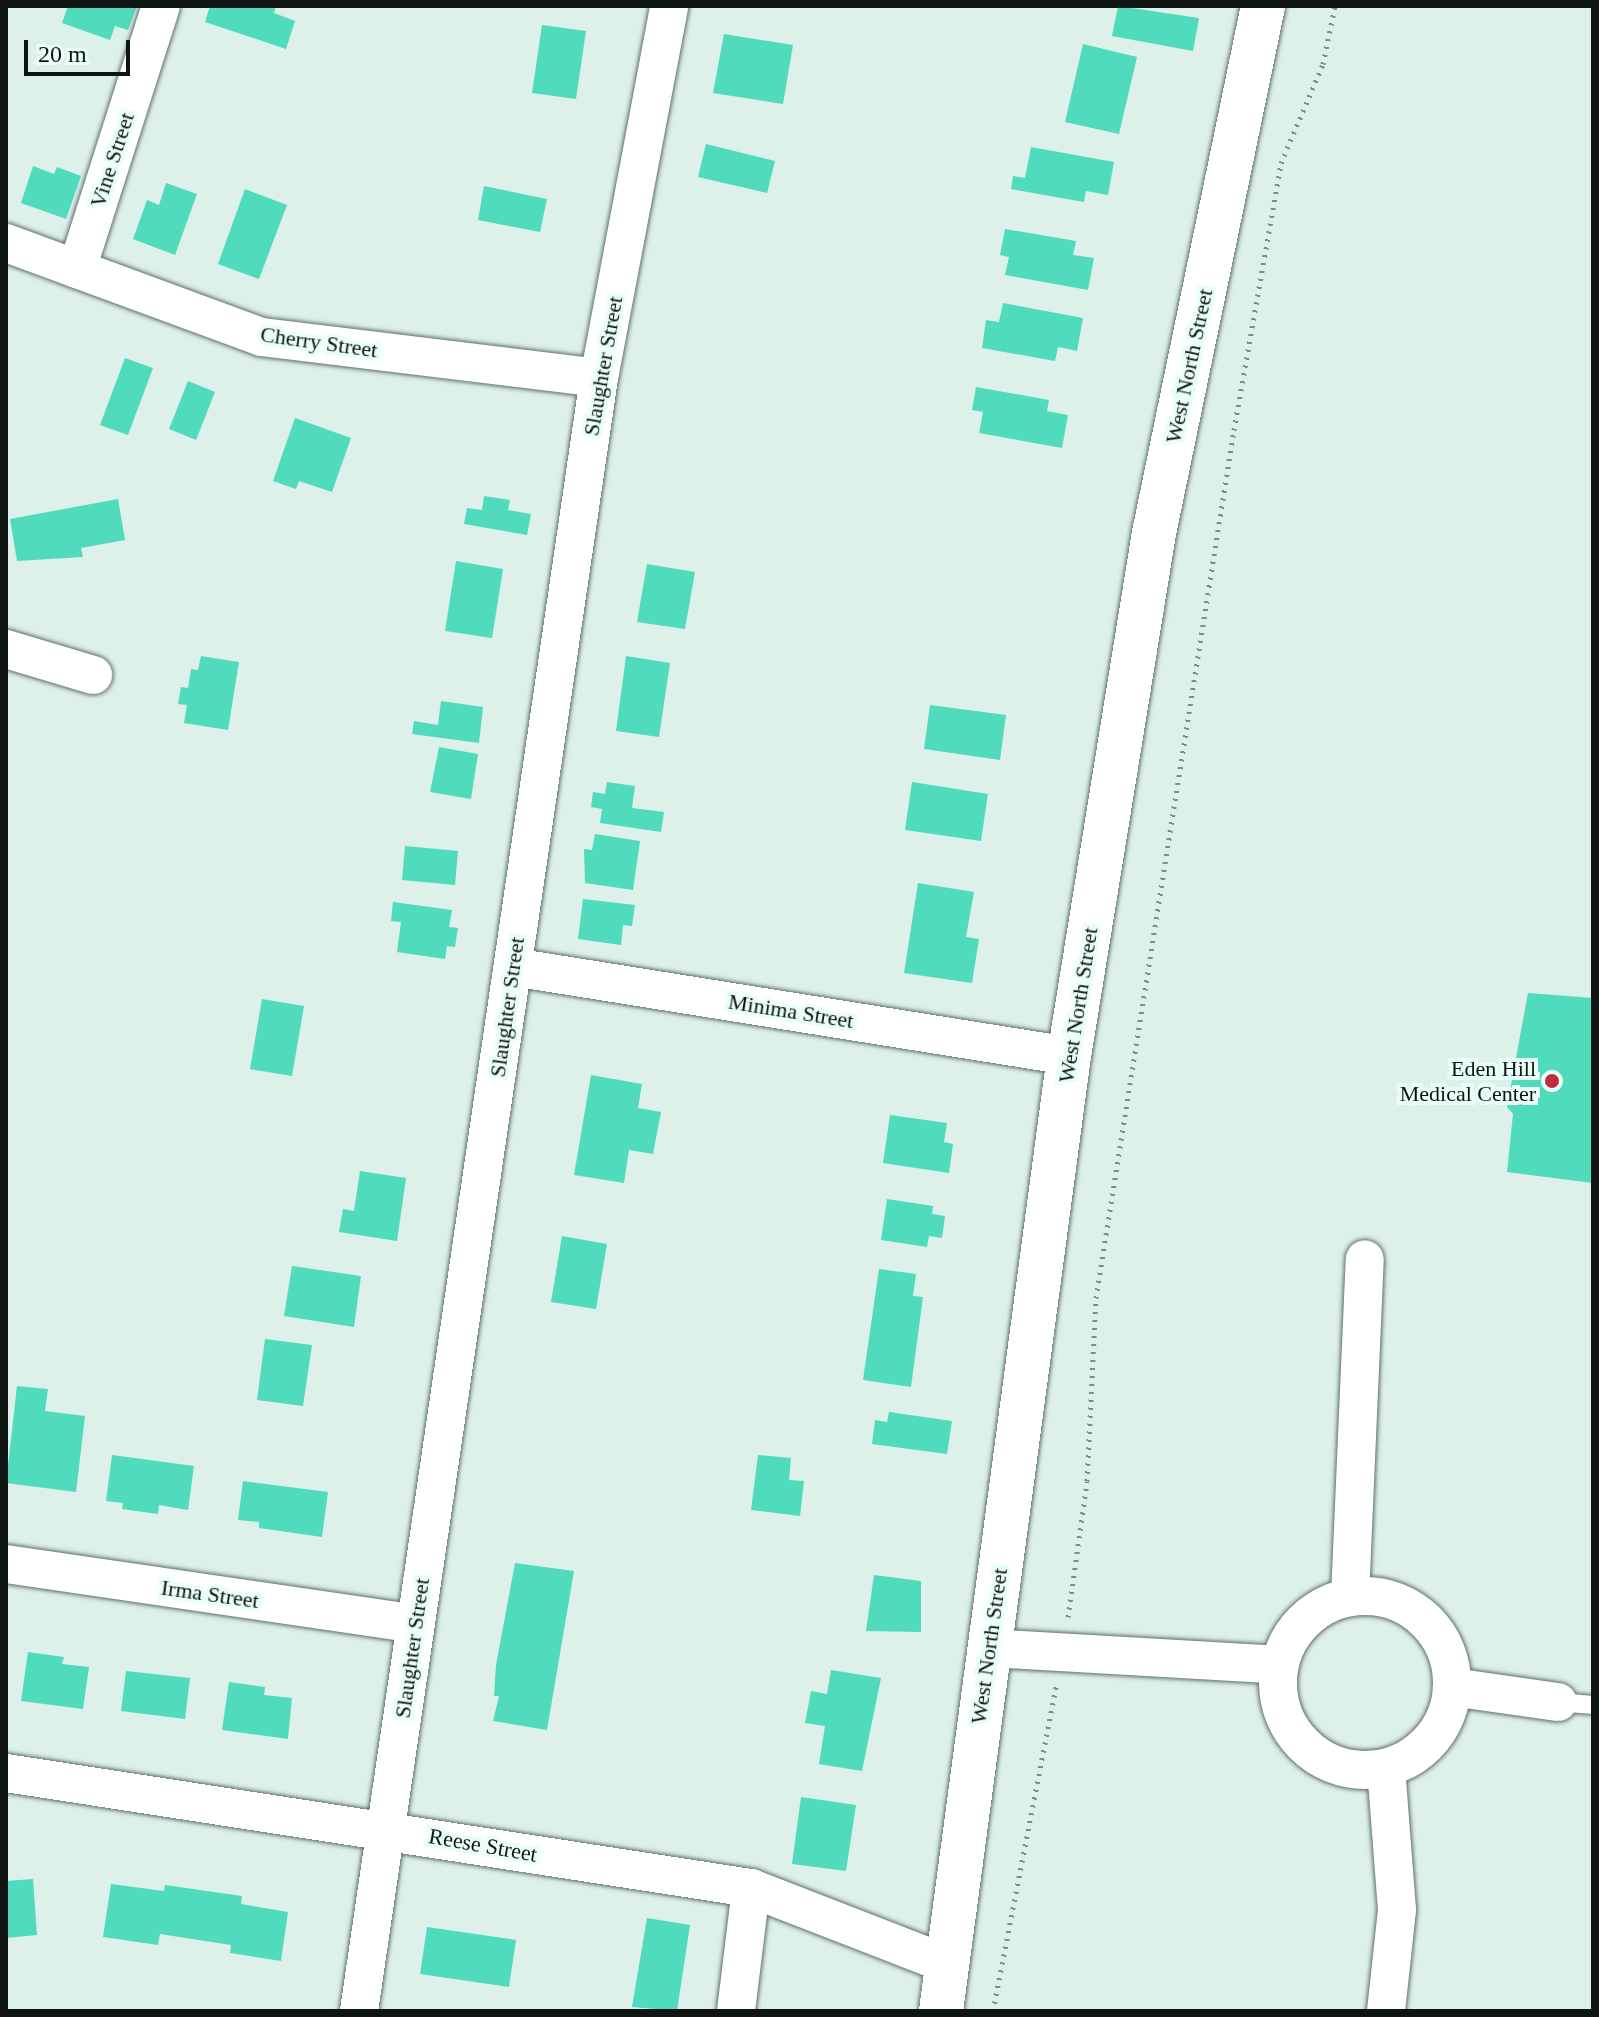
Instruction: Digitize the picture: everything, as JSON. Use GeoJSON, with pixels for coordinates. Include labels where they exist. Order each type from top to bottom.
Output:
{"type":"FeatureCollection","features":[{"type":"Feature","properties":{"kind":"main road","name":"West North Street"},"geometry":{"type":"LineString","coordinates":[[941,2011],[1069,1056],[1154,533],[1263,6]]}},
{"type":"Feature","properties":{"kind":"street","name":"Vine Street"},"geometry":{"type":"LineString","coordinates":[[77,269],[161,6]]}},
{"type":"Feature","properties":{"kind":"street","name":"Slaughter Street"},"geometry":{"type":"LineString","coordinates":[[359,2011],[599,378],[669,6]]}},
{"type":"Feature","properties":{"kind":"street","name":"Cherry Street"},"geometry":{"type":"LineString","coordinates":[[6,243],[261,337],[599,378]]}},
{"type":"Feature","properties":{"kind":"street"},"geometry":{"type":"LineString","coordinates":[[6,649],[93,675]]}},
{"type":"Feature","properties":{"kind":"street","name":"Minima Street"},"geometry":{"type":"LineString","coordinates":[[513,967],[1069,1056]]}},
{"type":"Feature","properties":{"kind":"street"},"geometry":{"type":"LineString","coordinates":[[1350,1597],[1365,1259]]}},
{"type":"Feature","properties":{"kind":"street","name":"Irma Street"},"geometry":{"type":"LineString","coordinates":[[6,1564],[415,1624]]}},
{"type":"Feature","properties":{"kind":"street"},"geometry":{"type":"LineString","coordinates":[[1350,1597],[1393,1601],[1429,1624],[1450,1662],[1452,1687],[1434,1737],[1405,1761],[1386,1768],[1343,1768],[1305,1747],[1282,1709],[1280,1665],[1292,1637],[1312,1614],[1350,1597]]}},
{"type":"Feature","properties":{"kind":"street"},"geometry":{"type":"LineString","coordinates":[[988,1648],[1062,1655],[1280,1665]]}},
{"type":"Feature","properties":{"kind":"street"},"geometry":{"type":"LineString","coordinates":[[1452,1687],[1576,1703]]}},
{"type":"Feature","properties":{"kind":"street"},"geometry":{"type":"LineString","coordinates":[[1386,1768],[1397,1910],[1386,2011]]}},
{"type":"Feature","properties":{"kind":"street","name":"Reese Street"},"geometry":{"type":"LineString","coordinates":[[6,1773],[387,1828],[751,1888],[947,1964]]}},
{"type":"Feature","properties":{"kind":"street"},"geometry":{"type":"LineString","coordinates":[[736,2011],[751,1888]]}},
{"type":"Feature","properties":{"kind":"path"},"geometry":{"type":"LineString","coordinates":[[993,2011],[1062,1655],[1087,1481],[1096,1298],[1229,461],[1281,163],[1323,64],[1335,6]]}},
{"type":"Feature","properties":{"kind":"building"},"geometry":{"type":"Polygon","coordinates":[[[68,6],[137,6],[128,30],[115,26],[110,40],[62,23],[68,6]]]}},
{"type":"Feature","properties":{"kind":"building"},"geometry":{"type":"Polygon","coordinates":[[[210,6],[276,6],[274,13],[295,21],[286,49],[205,22],[210,6]]]}},
{"type":"Feature","properties":{"kind":"building"},"geometry":{"type":"Polygon","coordinates":[[[1118,6],[1199,18],[1193,51],[1112,36],[1118,6]]]}},
{"type":"Feature","properties":{"kind":"building"},"geometry":{"type":"Polygon","coordinates":[[[542,25],[586,31],[576,99],[532,93],[542,25]]]}},
{"type":"Feature","properties":{"kind":"building"},"geometry":{"type":"Polygon","coordinates":[[[724,34],[793,45],[783,104],[713,93],[724,34]]]}},
{"type":"Feature","properties":{"kind":"building"},"geometry":{"type":"Polygon","coordinates":[[[1083,44],[1137,57],[1119,134],[1065,122],[1083,44]]]}},
{"type":"Feature","properties":{"kind":"building"},"geometry":{"type":"Polygon","coordinates":[[[706,144],[775,161],[767,193],[698,177],[706,144]]]}},
{"type":"Feature","properties":{"kind":"building"},"geometry":{"type":"Polygon","coordinates":[[[1031,147],[1114,162],[1108,195],[1086,191],[1084,202],[1011,189],[1013,176],[1025,178],[1031,147]]]}},
{"type":"Feature","properties":{"kind":"building"},"geometry":{"type":"Polygon","coordinates":[[[33,166],[54,174],[57,167],[81,176],[66,219],[21,203],[33,166]]]}},
{"type":"Feature","properties":{"kind":"building"},"geometry":{"type":"Polygon","coordinates":[[[166,183],[197,194],[175,255],[133,239],[147,200],[159,205],[166,183]]]}},
{"type":"Feature","properties":{"kind":"building"},"geometry":{"type":"Polygon","coordinates":[[[484,186],[547,199],[540,232],[478,220],[484,186]]]}},
{"type":"Feature","properties":{"kind":"building"},"geometry":{"type":"Polygon","coordinates":[[[245,189],[287,205],[259,279],[218,264],[245,189]]]}},
{"type":"Feature","properties":{"kind":"building"},"geometry":{"type":"Polygon","coordinates":[[[1005,229],[1076,241],[1073,255],[1094,258],[1088,290],[1005,275],[1009,257],[1000,255],[1005,229]]]}},
{"type":"Feature","properties":{"kind":"building"},"geometry":{"type":"Polygon","coordinates":[[[1003,303],[1083,318],[1077,351],[1058,347],[1055,361],[982,348],[986,320],[999,322],[1003,303]]]}},
{"type":"Feature","properties":{"kind":"building"},"geometry":{"type":"Polygon","coordinates":[[[125,358],[153,368],[128,435],[100,425],[125,358]]]}},
{"type":"Feature","properties":{"kind":"building"},"geometry":{"type":"Polygon","coordinates":[[[188,381],[215,392],[196,440],[169,429],[188,381]]]}},
{"type":"Feature","properties":{"kind":"building"},"geometry":{"type":"Polygon","coordinates":[[[976,387],[1049,400],[1047,411],[1068,415],[1062,448],[979,433],[983,412],[972,410],[976,387]]]}},
{"type":"Feature","properties":{"kind":"building"},"geometry":{"type":"Polygon","coordinates":[[[295,418],[351,438],[332,492],[299,481],[296,489],[273,481],[295,418]]]}},
{"type":"Feature","properties":{"kind":"building"},"geometry":{"type":"Polygon","coordinates":[[[484,496],[510,500],[508,510],[531,514],[527,535],[464,524],[467,508],[482,510],[484,496]]]}},
{"type":"Feature","properties":{"kind":"building"},"geometry":{"type":"Polygon","coordinates":[[[118,499],[125,540],[81,548],[83,557],[17,561],[10,519],[118,499]]]}},
{"type":"Feature","properties":{"kind":"building"},"geometry":{"type":"Polygon","coordinates":[[[456,561],[503,569],[492,638],[445,631],[456,561]]]}},
{"type":"Feature","properties":{"kind":"building"},"geometry":{"type":"Polygon","coordinates":[[[647,564],[695,572],[685,629],[637,622],[647,564]]]}},
{"type":"Feature","properties":{"kind":"building"},"geometry":{"type":"Polygon","coordinates":[[[201,656],[239,662],[228,730],[184,723],[187,705],[178,704],[181,687],[188,688],[191,669],[198,670],[201,656]]]}},
{"type":"Feature","properties":{"kind":"building"},"geometry":{"type":"Polygon","coordinates":[[[626,656],[670,663],[659,737],[616,731],[626,656]]]}},
{"type":"Feature","properties":{"kind":"building"},"geometry":{"type":"Polygon","coordinates":[[[441,701],[483,707],[479,743],[412,734],[414,721],[438,725],[441,701]]]}},
{"type":"Feature","properties":{"kind":"building"},"geometry":{"type":"Polygon","coordinates":[[[930,705],[1006,715],[1000,760],[924,749],[930,705]]]}},
{"type":"Feature","properties":{"kind":"building"},"geometry":{"type":"Polygon","coordinates":[[[439,747],[478,754],[471,799],[430,792],[439,747]]]}},
{"type":"Feature","properties":{"kind":"building"},"geometry":{"type":"Polygon","coordinates":[[[607,782],[635,786],[632,808],[664,812],[661,832],[600,823],[602,809],[591,807],[593,792],[605,794],[607,782]]]}},
{"type":"Feature","properties":{"kind":"building"},"geometry":{"type":"Polygon","coordinates":[[[912,782],[988,794],[981,841],[905,830],[912,782]]]}},
{"type":"Feature","properties":{"kind":"building"},"geometry":{"type":"Polygon","coordinates":[[[595,834],[640,841],[633,890],[585,883],[584,849],[592,850],[595,834]]]}},
{"type":"Feature","properties":{"kind":"building"},"geometry":{"type":"Polygon","coordinates":[[[405,846],[458,851],[455,885],[402,880],[405,846]]]}},
{"type":"Feature","properties":{"kind":"building"},"geometry":{"type":"Polygon","coordinates":[[[918,883],[974,892],[966,937],[979,939],[972,983],[904,973],[918,883]]]}},
{"type":"Feature","properties":{"kind":"building"},"geometry":{"type":"Polygon","coordinates":[[[583,899],[635,905],[632,926],[623,925],[621,945],[578,939],[583,899]]]}},
{"type":"Feature","properties":{"kind":"building"},"geometry":{"type":"Polygon","coordinates":[[[393,902],[452,910],[449,927],[458,928],[455,947],[447,946],[445,959],[397,952],[401,922],[391,921],[393,902]]]}},
{"type":"Feature","properties":{"kind":"building","name":"Eden Hill Medical Center"},"geometry":{"type":"Polygon","coordinates":[[[1528,993],[1593,998],[1593,1183],[1507,1172],[1513,1114],[1507,1107],[1528,993]]]}},
{"type":"Feature","properties":{"kind":"building"},"geometry":{"type":"Polygon","coordinates":[[[262,999],[304,1006],[292,1076],[250,1069],[262,999]]]}},
{"type":"Feature","properties":{"kind":"building"},"geometry":{"type":"Polygon","coordinates":[[[591,1075],[642,1084],[638,1108],[661,1112],[653,1154],[629,1150],[624,1183],[574,1175],[591,1075]]]}},
{"type":"Feature","properties":{"kind":"building"},"geometry":{"type":"Polygon","coordinates":[[[890,1115],[947,1123],[944,1142],[953,1144],[949,1173],[883,1163],[890,1115]]]}},
{"type":"Feature","properties":{"kind":"building"},"geometry":{"type":"Polygon","coordinates":[[[360,1171],[406,1178],[397,1241],[339,1232],[343,1209],[354,1211],[360,1171]]]}},
{"type":"Feature","properties":{"kind":"building"},"geometry":{"type":"Polygon","coordinates":[[[887,1199],[933,1206],[932,1214],[945,1216],[942,1238],[929,1236],[927,1247],[881,1240],[887,1199]]]}},
{"type":"Feature","properties":{"kind":"building"},"geometry":{"type":"Polygon","coordinates":[[[562,1236],[607,1244],[596,1309],[551,1302],[562,1236]]]}},
{"type":"Feature","properties":{"kind":"building"},"geometry":{"type":"Polygon","coordinates":[[[292,1266],[361,1276],[354,1327],[284,1316],[292,1266]]]}},
{"type":"Feature","properties":{"kind":"building"},"geometry":{"type":"Polygon","coordinates":[[[879,1269],[916,1274],[913,1296],[923,1297],[911,1387],[863,1380],[879,1269]]]}},
{"type":"Feature","properties":{"kind":"building"},"geometry":{"type":"Polygon","coordinates":[[[265,1339],[312,1345],[303,1406],[257,1400],[265,1339]]]}},
{"type":"Feature","properties":{"kind":"building"},"geometry":{"type":"Polygon","coordinates":[[[17,1386],[48,1389],[45,1411],[85,1416],[76,1492],[6,1483],[17,1386]]]}},
{"type":"Feature","properties":{"kind":"building"},"geometry":{"type":"Polygon","coordinates":[[[889,1412],[952,1421],[947,1454],[872,1444],[875,1420],[887,1422],[889,1412]]]}},
{"type":"Feature","properties":{"kind":"building"},"geometry":{"type":"Polygon","coordinates":[[[112,1455],[194,1466],[188,1510],[159,1505],[158,1514],[122,1509],[123,1503],[106,1501],[112,1455]]]}},
{"type":"Feature","properties":{"kind":"building"},"geometry":{"type":"Polygon","coordinates":[[[758,1455],[791,1458],[789,1480],[804,1481],[800,1516],[751,1510],[758,1455]]]}},
{"type":"Feature","properties":{"kind":"building"},"geometry":{"type":"Polygon","coordinates":[[[243,1481],[328,1492],[322,1537],[259,1528],[259,1522],[238,1520],[243,1481]]]}},
{"type":"Feature","properties":{"kind":"building"},"geometry":{"type":"Polygon","coordinates":[[[515,1563],[574,1571],[547,1730],[493,1721],[499,1696],[494,1696],[496,1665],[515,1563]]]}},
{"type":"Feature","properties":{"kind":"building"},"geometry":{"type":"Polygon","coordinates":[[[874,1575],[921,1581],[921,1632],[866,1631],[874,1575]]]}},
{"type":"Feature","properties":{"kind":"building"},"geometry":{"type":"Polygon","coordinates":[[[28,1652],[64,1657],[62,1664],[89,1667],[83,1709],[21,1701],[28,1652]]]}},
{"type":"Feature","properties":{"kind":"building"},"geometry":{"type":"Polygon","coordinates":[[[831,1670],[881,1678],[862,1771],[819,1764],[825,1726],[805,1723],[811,1691],[827,1694],[831,1670]]]}},
{"type":"Feature","properties":{"kind":"building"},"geometry":{"type":"Polygon","coordinates":[[[126,1671],[190,1678],[185,1719],[121,1711],[126,1671]]]}},
{"type":"Feature","properties":{"kind":"building"},"geometry":{"type":"Polygon","coordinates":[[[229,1682],[265,1687],[264,1695],[292,1698],[288,1739],[222,1730],[229,1682]]]}},
{"type":"Feature","properties":{"kind":"building"},"geometry":{"type":"Polygon","coordinates":[[[801,1797],[856,1805],[846,1871],[792,1864],[801,1797]]]}},
{"type":"Feature","properties":{"kind":"building"},"geometry":{"type":"Polygon","coordinates":[[[33,1879],[37,1935],[6,1938],[6,1881],[33,1879]]]}},
{"type":"Feature","properties":{"kind":"building"},"geometry":{"type":"Polygon","coordinates":[[[111,1884],[164,1891],[165,1885],[242,1896],[241,1904],[288,1912],[281,1961],[230,1953],[231,1945],[160,1934],[158,1945],[103,1937],[111,1884]]]}},
{"type":"Feature","properties":{"kind":"building"},"geometry":{"type":"Polygon","coordinates":[[[647,1918],[690,1925],[677,2011],[632,2007],[647,1918]]]}},
{"type":"Feature","properties":{"kind":"building"},"geometry":{"type":"Polygon","coordinates":[[[427,1927],[516,1940],[509,1987],[420,1974],[427,1927]]]}},
{"type":"Feature","properties":{"kind":"place","name":"Eden Hill Medical Center"},"geometry":{"type":"Point","coordinates":[1552,1081]}}]}
